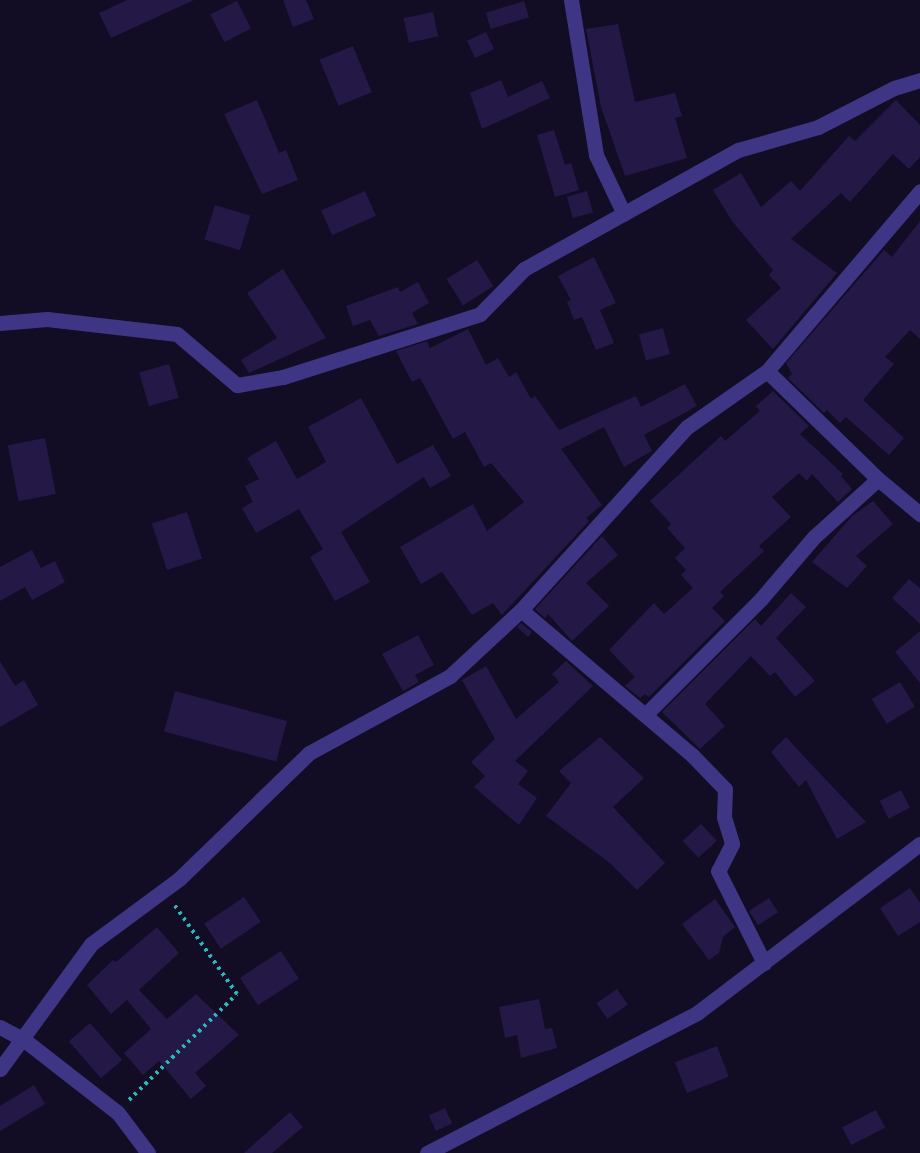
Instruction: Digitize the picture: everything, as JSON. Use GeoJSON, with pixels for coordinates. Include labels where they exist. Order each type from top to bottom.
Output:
{"type":"FeatureCollection","features":[{"type":"Feature","properties":{"kind":"street"},"geometry":{"type":"LineString","coordinates":[[571,0],[596,155],[624,214]]}},
{"type":"Feature","properties":{"kind":"street"},"geometry":{"type":"LineString","coordinates":[[0,323],[47,319],[177,334],[237,385],[283,378],[480,314],[524,269],[738,150],[818,128],[894,88],[920,80]]}},
{"type":"Feature","properties":{"kind":"street"},"geometry":{"type":"LineString","coordinates":[[0,1069],[91,944],[164,890],[309,753],[450,676],[521,610],[687,428],[766,371],[920,191]]}},
{"type":"Feature","properties":{"kind":"street"},"geometry":{"type":"LineString","coordinates":[[766,371],[878,479],[920,514]]}},
{"type":"Feature","properties":{"kind":"street"},"geometry":{"type":"LineString","coordinates":[[645,715],[760,599],[814,537],[878,479]]}},
{"type":"Feature","properties":{"kind":"street"},"geometry":{"type":"LineString","coordinates":[[521,610],[645,715],[725,789],[724,817],[732,844],[718,871],[764,963]]}},
{"type":"Feature","properties":{"kind":"street"},"geometry":{"type":"LineString","coordinates":[[427,1153],[698,1013],[920,844]]}},
{"type":"Feature","properties":{"kind":"street"},"geometry":{"type":"LineString","coordinates":[[0,1027],[22,1039],[118,1113],[148,1153]]}},
{"type":"Feature","properties":{"kind":"path"},"geometry":{"type":"LineString","coordinates":[[118,1113],[237,994],[164,890]]}},
{"type":"Feature","properties":{"kind":"building"},"geometry":{"type":"Polygon","coordinates":[[[127,0],[194,0],[111,38],[99,13],[127,0]]]}},
{"type":"Feature","properties":{"kind":"building"},"geometry":{"type":"Polygon","coordinates":[[[283,0],[306,0],[314,19],[293,27],[283,0]]]}},
{"type":"Feature","properties":{"kind":"building"},"geometry":{"type":"Polygon","coordinates":[[[237,1],[251,29],[224,42],[210,15],[237,1]]]}},
{"type":"Feature","properties":{"kind":"building"},"geometry":{"type":"Polygon","coordinates":[[[524,1],[529,17],[491,29],[486,13],[524,1]]]}},
{"type":"Feature","properties":{"kind":"building"},"geometry":{"type":"Polygon","coordinates":[[[433,12],[438,36],[409,43],[404,18],[433,12]]]}},
{"type":"Feature","properties":{"kind":"building"},"geometry":{"type":"Polygon","coordinates":[[[618,24],[635,102],[675,93],[682,116],[675,118],[687,158],[625,176],[601,107],[586,29],[618,24]]]}},
{"type":"Feature","properties":{"kind":"building"},"geometry":{"type":"Polygon","coordinates":[[[486,32],[494,49],[475,58],[467,41],[486,32]]]}},
{"type":"Feature","properties":{"kind":"building"},"geometry":{"type":"Polygon","coordinates":[[[353,46],[372,92],[338,106],[320,59],[353,46]]]}},
{"type":"Feature","properties":{"kind":"building"},"geometry":{"type":"Polygon","coordinates":[[[501,80],[508,97],[542,81],[550,98],[482,129],[470,93],[501,80]]]}},
{"type":"Feature","properties":{"kind":"building"},"geometry":{"type":"Polygon","coordinates":[[[257,100],[279,153],[286,150],[298,180],[262,194],[224,114],[257,100]]]}},
{"type":"Feature","properties":{"kind":"building"},"geometry":{"type":"Polygon","coordinates":[[[896,100],[920,125],[920,157],[909,169],[893,154],[850,202],[841,193],[791,239],[837,273],[773,349],[746,320],[781,288],[769,275],[773,270],[732,221],[713,190],[741,173],[761,207],[791,181],[800,191],[849,136],[855,141],[896,100]]]}},
{"type":"Feature","properties":{"kind":"building"},"geometry":{"type":"Polygon","coordinates":[[[554,130],[565,165],[571,163],[579,190],[555,197],[537,135],[554,130]]]}},
{"type":"Feature","properties":{"kind":"building"},"geometry":{"type":"Polygon","coordinates":[[[365,191],[376,216],[332,235],[321,211],[365,191]]]}},
{"type":"Feature","properties":{"kind":"building"},"geometry":{"type":"Polygon","coordinates":[[[587,191],[593,212],[573,218],[567,197],[587,191]]]}},
{"type":"Feature","properties":{"kind":"building"},"geometry":{"type":"Polygon","coordinates":[[[215,205],[250,216],[240,250],[204,239],[215,205]]]}},
{"type":"Feature","properties":{"kind":"building"},"geometry":{"type":"Polygon","coordinates":[[[920,221],[920,339],[910,330],[885,357],[894,364],[863,400],[904,438],[889,455],[846,417],[840,423],[827,410],[824,413],[788,378],[792,374],[786,363],[884,250],[892,257],[920,221]]]}},
{"type":"Feature","properties":{"kind":"building"},"geometry":{"type":"Polygon","coordinates":[[[594,257],[616,303],[600,310],[614,343],[596,350],[582,317],[574,320],[567,302],[571,300],[558,276],[594,257]]]}},
{"type":"Feature","properties":{"kind":"building"},"geometry":{"type":"Polygon","coordinates":[[[477,260],[493,286],[463,305],[446,279],[477,260]]]}},
{"type":"Feature","properties":{"kind":"building"},"geometry":{"type":"Polygon","coordinates":[[[283,269],[326,338],[249,373],[241,360],[277,338],[247,293],[283,269]]]}},
{"type":"Feature","properties":{"kind":"building"},"geometry":{"type":"Polygon","coordinates":[[[418,282],[429,303],[412,313],[418,324],[379,336],[370,320],[353,326],[346,306],[398,287],[400,292],[418,282]]]}},
{"type":"Feature","properties":{"kind":"building"},"geometry":{"type":"Polygon","coordinates":[[[663,328],[670,354],[646,361],[639,334],[663,328]]]}},
{"type":"Feature","properties":{"kind":"building"},"geometry":{"type":"Polygon","coordinates":[[[468,329],[486,365],[498,358],[509,377],[516,372],[531,399],[535,396],[559,430],[636,396],[641,407],[685,384],[697,406],[644,435],[652,451],[624,467],[604,427],[561,449],[602,505],[586,518],[589,521],[502,615],[493,603],[472,615],[442,572],[421,584],[400,547],[473,504],[487,531],[524,502],[491,463],[484,467],[465,432],[453,439],[420,378],[412,382],[396,351],[427,341],[430,348],[468,329]]]}},
{"type":"Feature","properties":{"kind":"building"},"geometry":{"type":"Polygon","coordinates":[[[169,364],[179,398],[149,406],[139,373],[169,364]]]}},
{"type":"Feature","properties":{"kind":"building"},"geometry":{"type":"Polygon","coordinates":[[[773,391],[809,426],[800,434],[843,474],[841,476],[852,489],[838,502],[812,474],[807,481],[799,473],[772,497],[791,517],[759,546],[764,551],[720,592],[724,596],[712,608],[725,621],[649,697],[645,694],[640,698],[625,686],[635,677],[609,650],[654,603],[664,614],[693,588],[681,575],[686,570],[675,558],[685,548],[667,528],[671,524],[650,501],[721,436],[725,441],[760,411],[756,406],[773,391]]]}},
{"type":"Feature","properties":{"kind":"building"},"geometry":{"type":"Polygon","coordinates":[[[361,398],[397,464],[433,445],[451,476],[430,488],[424,477],[341,532],[370,582],[335,601],[310,557],[323,549],[299,509],[256,533],[242,508],[253,502],[245,486],[259,479],[247,458],[276,441],[297,479],[326,462],[308,427],[361,398]]]}},
{"type":"Feature","properties":{"kind":"building"},"geometry":{"type":"Polygon","coordinates":[[[45,438],[56,494],[19,501],[8,445],[45,438]]]}},
{"type":"Feature","properties":{"kind":"building"},"geometry":{"type":"Polygon","coordinates":[[[873,501],[893,524],[856,556],[867,566],[847,588],[812,562],[852,516],[873,501]]]}},
{"type":"Feature","properties":{"kind":"building"},"geometry":{"type":"Polygon","coordinates":[[[187,512],[202,559],[167,570],[152,523],[187,512]]]}},
{"type":"Feature","properties":{"kind":"building"},"geometry":{"type":"Polygon","coordinates":[[[602,536],[618,555],[586,583],[609,606],[572,641],[548,614],[545,618],[535,609],[602,536]]]}},
{"type":"Feature","properties":{"kind":"building"},"geometry":{"type":"Polygon","coordinates":[[[32,550],[41,568],[55,561],[65,582],[32,600],[25,587],[0,601],[0,567],[32,550]]]}},
{"type":"Feature","properties":{"kind":"building"},"geometry":{"type":"Polygon","coordinates":[[[909,579],[920,588],[920,624],[892,598],[909,579]]]}},
{"type":"Feature","properties":{"kind":"building"},"geometry":{"type":"Polygon","coordinates":[[[791,593],[806,607],[776,638],[815,681],[795,697],[775,672],[770,676],[751,656],[705,704],[725,726],[700,749],[662,712],[755,619],[761,626],[791,593]]]}},
{"type":"Feature","properties":{"kind":"building"},"geometry":{"type":"Polygon","coordinates":[[[521,623],[532,632],[528,637],[517,627],[521,623]]]}},
{"type":"Feature","properties":{"kind":"building"},"geometry":{"type":"Polygon","coordinates":[[[920,631],[920,683],[895,652],[920,631]]]}},
{"type":"Feature","properties":{"kind":"building"},"geometry":{"type":"Polygon","coordinates":[[[418,635],[434,665],[415,675],[419,682],[403,691],[382,654],[418,635]]]}},
{"type":"Feature","properties":{"kind":"building"},"geometry":{"type":"Polygon","coordinates":[[[0,661],[15,686],[24,680],[38,705],[0,727],[0,661]]]}},
{"type":"Feature","properties":{"kind":"building"},"geometry":{"type":"Polygon","coordinates":[[[566,661],[593,686],[515,761],[528,771],[518,784],[537,798],[519,825],[474,787],[485,776],[471,762],[495,739],[462,680],[486,666],[516,719],[559,682],[552,674],[566,661]]]}},
{"type":"Feature","properties":{"kind":"building"},"geometry":{"type":"Polygon","coordinates":[[[900,682],[915,707],[887,724],[872,699],[900,682]]]}},
{"type":"Feature","properties":{"kind":"building"},"geometry":{"type":"Polygon","coordinates":[[[175,691],[287,721],[276,762],[164,732],[175,691]]]}},
{"type":"Feature","properties":{"kind":"building"},"geometry":{"type":"Polygon","coordinates":[[[600,737],[644,778],[613,807],[665,863],[637,890],[610,863],[546,816],[571,783],[559,771],[600,737]]]}},
{"type":"Feature","properties":{"kind":"building"},"geometry":{"type":"Polygon","coordinates":[[[786,737],[866,822],[837,839],[806,780],[799,787],[771,752],[786,737]]]}},
{"type":"Feature","properties":{"kind":"building"},"geometry":{"type":"Polygon","coordinates":[[[901,790],[910,808],[889,819],[880,801],[901,790]]]}},
{"type":"Feature","properties":{"kind":"building"},"geometry":{"type":"Polygon","coordinates":[[[701,824],[717,841],[698,858],[683,841],[701,824]]]}},
{"type":"Feature","properties":{"kind":"building"},"geometry":{"type":"Polygon","coordinates":[[[910,888],[920,903],[920,922],[898,936],[880,908],[910,888]]]}},
{"type":"Feature","properties":{"kind":"building"},"geometry":{"type":"Polygon","coordinates":[[[244,897],[261,922],[221,949],[204,924],[244,897]]]}},
{"type":"Feature","properties":{"kind":"building"},"geometry":{"type":"Polygon","coordinates":[[[769,898],[778,912],[758,925],[749,911],[769,898]]]}},
{"type":"Feature","properties":{"kind":"building"},"geometry":{"type":"Polygon","coordinates":[[[715,899],[735,927],[723,937],[719,953],[709,960],[682,924],[715,899]]]}},
{"type":"Feature","properties":{"kind":"building"},"geometry":{"type":"Polygon","coordinates":[[[157,927],[179,953],[139,990],[167,1019],[196,994],[239,1035],[195,1073],[206,1086],[191,1099],[159,1061],[143,1075],[124,1053],[151,1029],[127,1000],[111,1014],[87,985],[113,960],[116,962],[157,927]]]}},
{"type":"Feature","properties":{"kind":"building"},"geometry":{"type":"Polygon","coordinates":[[[281,951],[299,979],[258,1005],[240,978],[281,951]]]}},
{"type":"Feature","properties":{"kind":"building"},"geometry":{"type":"Polygon","coordinates":[[[617,989],[628,1005],[607,1019],[597,1003],[617,989]]]}},
{"type":"Feature","properties":{"kind":"building"},"geometry":{"type":"Polygon","coordinates":[[[539,999],[545,1029],[552,1028],[557,1048],[521,1058],[517,1035],[505,1038],[499,1007],[539,999]]]}},
{"type":"Feature","properties":{"kind":"building"},"geometry":{"type":"Polygon","coordinates":[[[90,1023],[122,1060],[101,1078],[69,1041],[90,1023]]]}},
{"type":"Feature","properties":{"kind":"building"},"geometry":{"type":"Polygon","coordinates":[[[717,1046],[729,1077],[687,1093],[675,1062],[717,1046]]]}},
{"type":"Feature","properties":{"kind":"building"},"geometry":{"type":"Polygon","coordinates":[[[34,1085],[45,1104],[0,1131],[0,1106],[34,1085]]]}},
{"type":"Feature","properties":{"kind":"building"},"geometry":{"type":"Polygon","coordinates":[[[445,1108],[452,1123],[436,1131],[429,1116],[445,1108]]]}},
{"type":"Feature","properties":{"kind":"building"},"geometry":{"type":"Polygon","coordinates":[[[876,1110],[885,1128],[851,1145],[842,1127],[876,1110]]]}},
{"type":"Feature","properties":{"kind":"building"},"geometry":{"type":"Polygon","coordinates":[[[290,1112],[303,1127],[272,1153],[244,1153],[290,1112]]]}}]}
